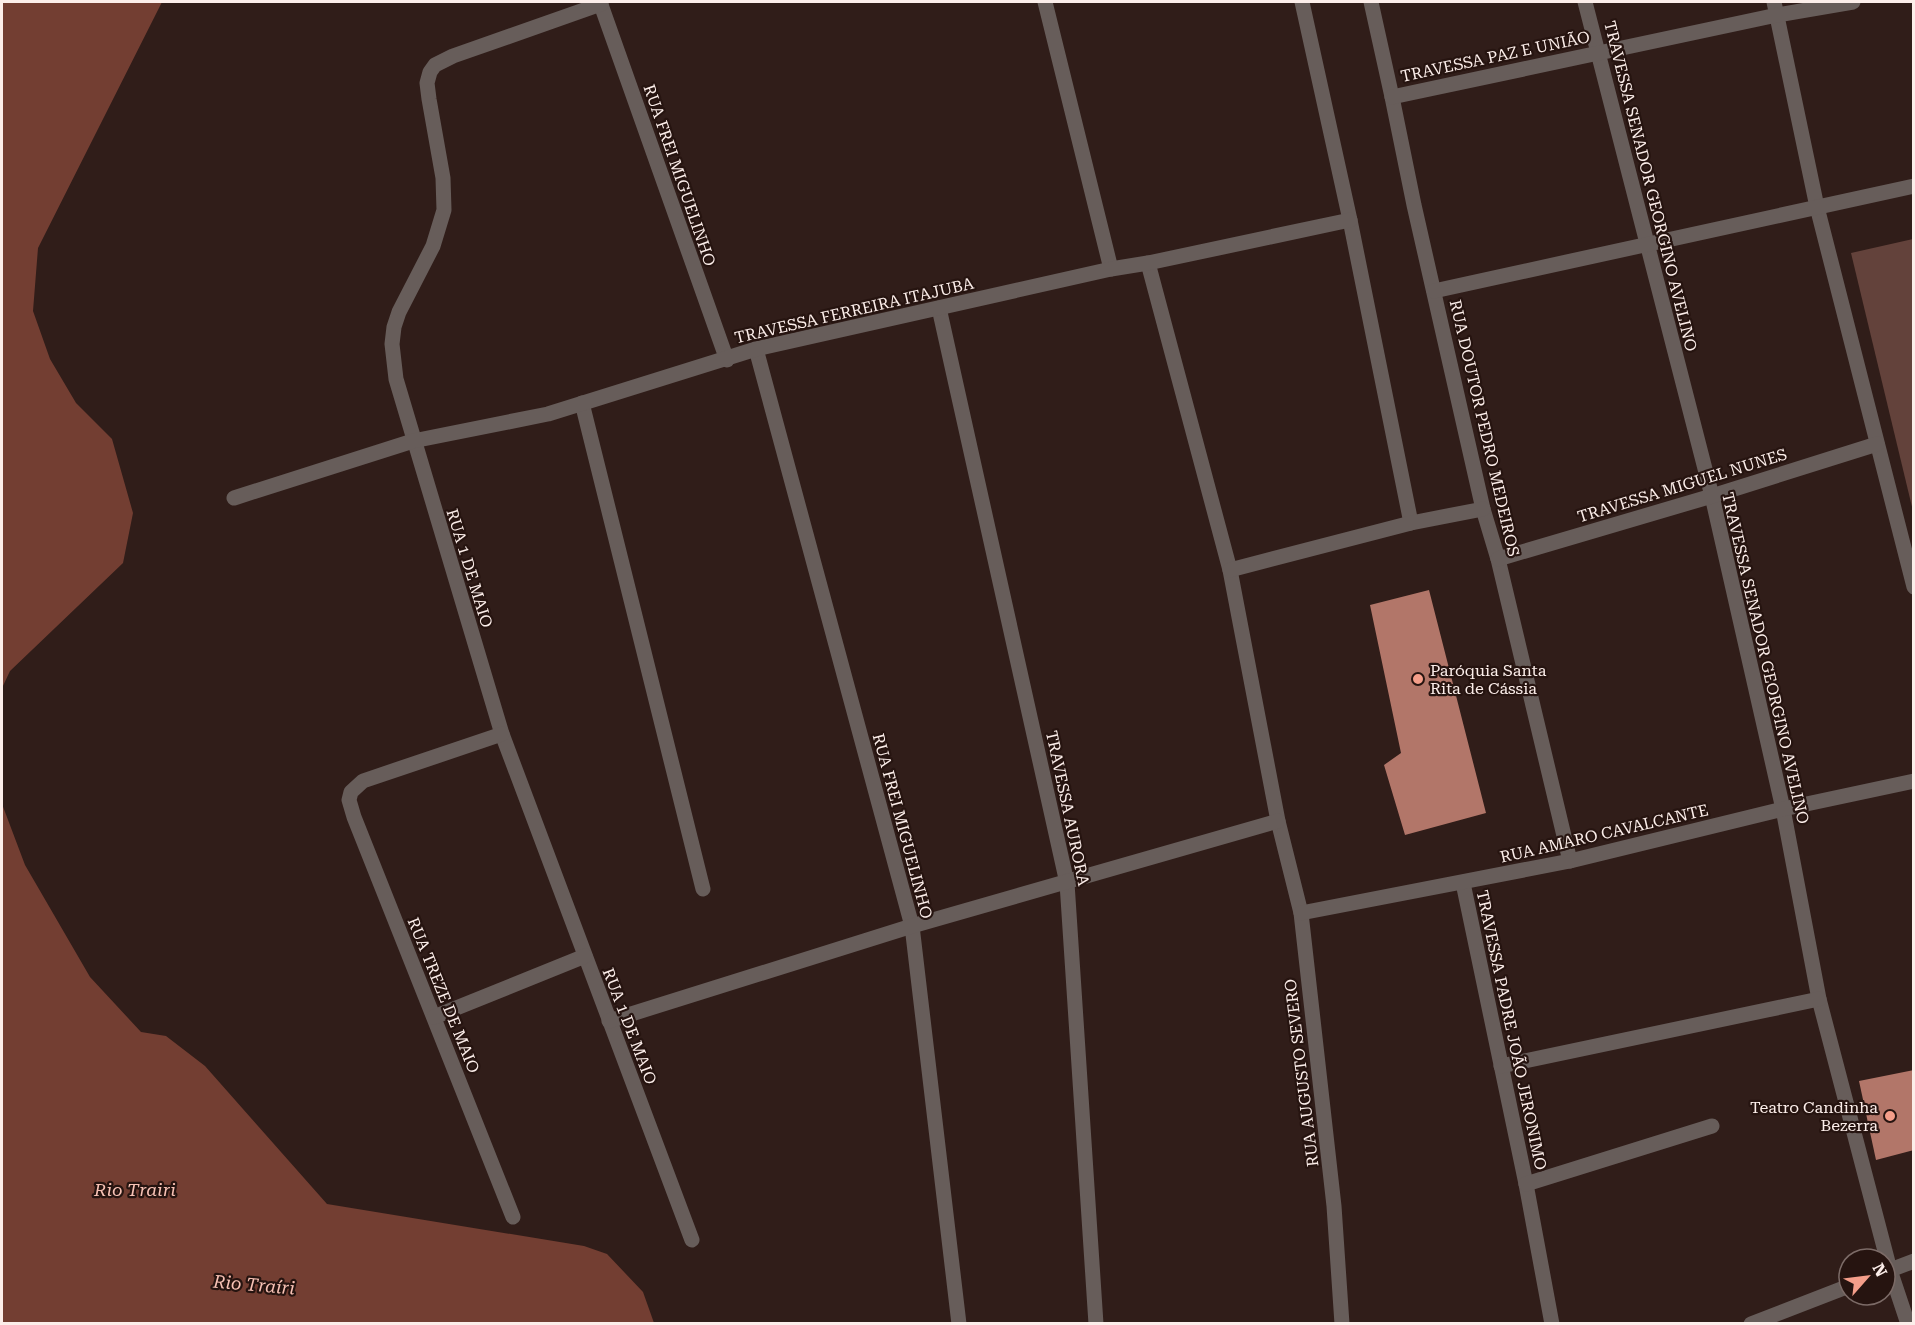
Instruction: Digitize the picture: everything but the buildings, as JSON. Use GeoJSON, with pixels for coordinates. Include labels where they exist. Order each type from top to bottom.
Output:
{"type":"FeatureCollection","features":[{"type":"Feature","properties":{"kind":"street"},"geometry":{"type":"LineString","coordinates":[[1046,2],[1111,269]]}},
{"type":"Feature","properties":{"kind":"street"},"geometry":{"type":"LineString","coordinates":[[1302,2],[1350,220],[1411,523]]}},
{"type":"Feature","properties":{"kind":"street","name":"RUA DOUTOR PEDRO MEDEIROS"},"geometry":{"type":"LineString","coordinates":[[1371,2],[1414,205],[1483,509],[1498,559],[1570,861]]}},
{"type":"Feature","properties":{"kind":"street","name":"TRAVESSA SENADOR GEORGINO AVELINO"},"geometry":{"type":"LineString","coordinates":[[1585,2],[1712,496],[1783,809],[1819,999],[1882,1247]]}},
{"type":"Feature","properties":{"kind":"street","name":"TRAVESSA PAZ E UNIÃO"},"geometry":{"type":"LineString","coordinates":[[1392,97],[1598,52],[1776,8],[1853,2]]}},
{"type":"Feature","properties":{"kind":"street","name":"RUA FREI MIGUELINHO"},"geometry":{"type":"LineString","coordinates":[[601,3],[727,360]]}},
{"type":"Feature","properties":{"kind":"street","name":"RUA 1 DE MAIO"},"geometry":{"type":"LineString","coordinates":[[601,3],[453,56],[435,65],[430,72],[429,99],[443,178],[444,210],[433,246],[399,312],[392,344],[396,379],[413,441],[502,734],[692,1239]]}},
{"type":"Feature","properties":{"kind":"street"},"geometry":{"type":"LineString","coordinates":[[1776,8],[1817,207],[1914,587]]}},
{"type":"Feature","properties":{"kind":"street"},"geometry":{"type":"LineString","coordinates":[[1434,291],[1914,186]]}},
{"type":"Feature","properties":{"kind":"street","name":"TRAVESSA FERREIRA ITAJUBA"},"geometry":{"type":"LineString","coordinates":[[234,498],[413,441],[548,414],[727,360],[756,349],[1111,269],[1350,220]]}},
{"type":"Feature","properties":{"kind":"street","name":"RUA AUGUSTO SEVERO"},"geometry":{"type":"LineString","coordinates":[[1148,263],[1230,570],[1278,821],[1301,913],[1334,1206],[1342,1323]]}},
{"type":"Feature","properties":{"kind":"street","name":"TRAVESSA AURORA"},"geometry":{"type":"LineString","coordinates":[[939,308],[1067,883],[1096,1323]]}},
{"type":"Feature","properties":{"kind":"street","name":"RUA FREI MIGUELINHO"},"geometry":{"type":"LineString","coordinates":[[756,349],[912,926],[959,1323]]}},
{"type":"Feature","properties":{"kind":"street"},"geometry":{"type":"LineString","coordinates":[[582,403],[703,889]]}},
{"type":"Feature","properties":{"kind":"street","name":"TRAVESSA MIGUEL NUNES"},"geometry":{"type":"LineString","coordinates":[[1498,559],[1712,496],[1877,444]]}},
{"type":"Feature","properties":{"kind":"street"},"geometry":{"type":"LineString","coordinates":[[1230,570],[1411,523],[1483,509]]}},
{"type":"Feature","properties":{"kind":"street","name":"RUA TREZE DE MAIO"},"geometry":{"type":"LineString","coordinates":[[502,734],[376,775],[356,786],[349,800],[513,1217]]}},
{"type":"Feature","properties":{"kind":"street","name":"RUA AMARO CAVALCANTE"},"geometry":{"type":"LineString","coordinates":[[1301,913],[1570,861],[1783,809],[1914,781]]}},
{"type":"Feature","properties":{"kind":"street"},"geometry":{"type":"LineString","coordinates":[[609,1021],[912,926],[1278,821]]}},
{"type":"Feature","properties":{"kind":"street","name":"TRAVESSA PADRE JOÃO JERONIMO"},"geometry":{"type":"LineString","coordinates":[[1463,883],[1526,1184],[1552,1323]]}},
{"type":"Feature","properties":{"kind":"street"},"geometry":{"type":"LineString","coordinates":[[434,1017],[585,956]]}},
{"type":"Feature","properties":{"kind":"street"},"geometry":{"type":"LineString","coordinates":[[1501,1066],[1819,999]]}},
{"type":"Feature","properties":{"kind":"street"},"geometry":{"type":"LineString","coordinates":[[1526,1184],[1712,1126]]}},
{"type":"Feature","properties":{"kind":"street"},"geometry":{"type":"LineString","coordinates":[[1897,1268],[1914,1261]]}},
{"type":"Feature","properties":{"kind":"street"},"geometry":{"type":"LineString","coordinates":[[1751,1323],[1837,1291]]}},
{"type":"Feature","properties":{"kind":"street","name":"TRAVESSA SENADOR GEORGINO AVELINO"},"geometry":{"type":"LineString","coordinates":[[1897,1294],[1908,1323]]}},
{"type":"Feature","properties":{"kind":"shaded area"},"geometry":{"type":"Polygon","coordinates":[[[1914,239],[1913,511],[1851,253],[1914,239]]]}},
{"type":"Feature","properties":{"kind":"water"},"geometry":{"type":"Polygon","coordinates":[[[2,2],[162,2],[38,248],[33,311],[50,359],[76,403],[112,439],[133,513],[123,563],[10,671],[2,688],[2,2]]]}},
{"type":"Feature","properties":{"kind":"water","name":"Rio Trairi"},"geometry":{"type":"Polygon","coordinates":[[[2,804],[25,865],[90,977],[141,1032],[166,1036],[205,1066],[327,1204],[584,1246],[607,1254],[643,1292],[654,1323],[2,1323],[2,804]]]}},
{"type":"Feature","properties":{"kind":"place","name":"Paróquia Santa Rita de Cássia"},"geometry":{"type":"Point","coordinates":[1418,679]}},
{"type":"Feature","properties":{"kind":"place","name":"Teatro Candinha Bezerra"},"geometry":{"type":"Point","coordinates":[1890,1116]}},
{"type":"Feature","properties":{"kind":"water label","name":"Rio Traíri"},"geometry":{"type":"Point","coordinates":[254,1285]}}]}
